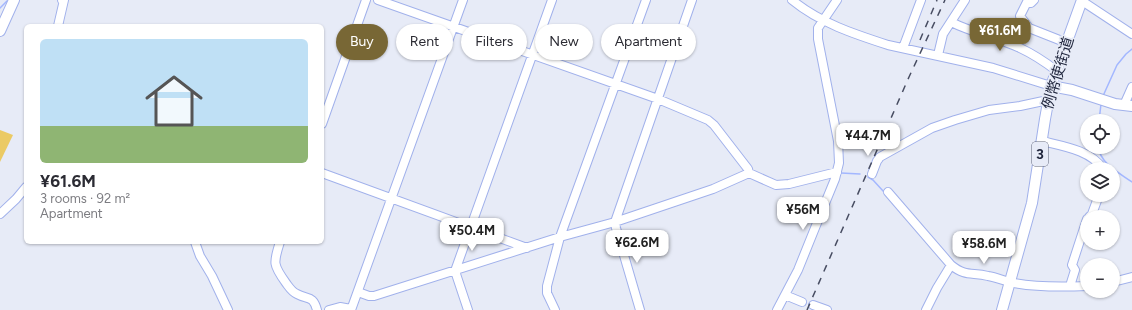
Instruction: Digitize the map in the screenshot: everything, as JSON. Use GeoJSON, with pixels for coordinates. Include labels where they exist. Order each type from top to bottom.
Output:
{"type":"FeatureCollection","features":[{"type":"Feature","properties":{"kind":"main road"},"geometry":{"type":"LineString","coordinates":[[0,31],[14,0]]}},
{"type":"Feature","properties":{"kind":"main road","name":"例幣使街道"},"geometry":{"type":"LineString","coordinates":[[1002,310],[1032,203],[1051,86],[1082,0]]}},
{"type":"Feature","properties":{"kind":"main road"},"geometry":{"type":"LineString","coordinates":[[1051,86],[1072,90],[1105,101],[1128,106]]}},
{"type":"Feature","properties":{"kind":"street"},"geometry":{"type":"LineString","coordinates":[[58,24],[64,0],[62,0]]}},
{"type":"Feature","properties":{"kind":"street"},"geometry":{"type":"LineString","coordinates":[[324,118],[366,0]]}},
{"type":"Feature","properties":{"kind":"street"},"geometry":{"type":"LineString","coordinates":[[378,0],[447,24]]}},
{"type":"Feature","properties":{"kind":"street"},"geometry":{"type":"LineString","coordinates":[[463,0],[453,26],[532,56],[658,99],[708,120],[748,169],[749,173],[776,185],[789,184],[837,172]]}},
{"type":"Feature","properties":{"kind":"street"},"geometry":{"type":"LineString","coordinates":[[468,310],[455,270],[552,0]]}},
{"type":"Feature","properties":{"kind":"street"},"geometry":{"type":"LineString","coordinates":[[555,310],[547,293],[546,286],[560,237],[646,0]]}},
{"type":"Feature","properties":{"kind":"street"},"geometry":{"type":"LineString","coordinates":[[640,310],[616,228],[616,222],[692,0]]}},
{"type":"Feature","properties":{"kind":"street"},"geometry":{"type":"LineString","coordinates":[[792,0],[823,20],[872,39],[903,48],[993,68],[1051,86]]}},
{"type":"Feature","properties":{"kind":"street"},"geometry":{"type":"LineString","coordinates":[[777,310],[800,263],[831,190],[837,172],[839,156],[838,141],[818,39],[818,28],[837,0]]}},
{"type":"Feature","properties":{"kind":"street"},"geometry":{"type":"LineString","coordinates":[[903,48],[921,0]]}},
{"type":"Feature","properties":{"kind":"street"},"geometry":{"type":"LineString","coordinates":[[938,55],[943,34],[965,0]]}},
{"type":"Feature","properties":{"kind":"street"},"geometry":{"type":"LineString","coordinates":[[1082,0],[1132,34]]}},
{"type":"Feature","properties":{"kind":"street"},"geometry":{"type":"LineString","coordinates":[[1029,1],[1020,16],[1030,28],[1067,43]]}},
{"type":"Feature","properties":{"kind":"street"},"geometry":{"type":"LineString","coordinates":[[951,22],[1019,48],[1042,59],[1057,71]]}},
{"type":"Feature","properties":{"kind":"street"},"geometry":{"type":"LineString","coordinates":[[329,310],[340,307],[351,310],[441,60]]}},
{"type":"Feature","properties":{"kind":"street"},"geometry":{"type":"LineString","coordinates":[[1128,106],[1132,87]]}},
{"type":"Feature","properties":{"kind":"street"},"geometry":{"type":"LineString","coordinates":[[872,174],[877,161],[880,158],[932,128],[990,110],[1048,100]]}},
{"type":"Feature","properties":{"kind":"street"},"geometry":{"type":"LineString","coordinates":[[1042,141],[1080,152],[1097,162]]}},
{"type":"Feature","properties":{"kind":"street"},"geometry":{"type":"LineString","coordinates":[[358,292],[369,296],[374,296],[560,237],[616,222],[713,189],[749,173]]}},
{"type":"Feature","properties":{"kind":"street"},"geometry":{"type":"LineString","coordinates":[[324,174],[527,248]]}},
{"type":"Feature","properties":{"kind":"street"},"geometry":{"type":"LineString","coordinates":[[0,214],[24,189]]}},
{"type":"Feature","properties":{"kind":"street"},"geometry":{"type":"LineString","coordinates":[[888,192],[951,265],[958,271],[967,274],[989,276],[1010,282],[1080,286]]}},
{"type":"Feature","properties":{"kind":"street"},"geometry":{"type":"LineString","coordinates":[[1070,286],[1075,270],[1072,265],[1080,242]]}},
{"type":"Feature","properties":{"kind":"street"},"geometry":{"type":"LineString","coordinates":[[196,244],[200,256],[212,276],[228,310]]}},
{"type":"Feature","properties":{"kind":"street"},"geometry":{"type":"LineString","coordinates":[[280,244],[275,262],[276,269],[293,292],[312,299],[316,303],[318,310]]}},
{"type":"Feature","properties":{"kind":"street"},"geometry":{"type":"LineString","coordinates":[[926,310],[951,265]]}},
{"type":"Feature","properties":{"kind":"street"},"geometry":{"type":"LineString","coordinates":[[1120,280],[1132,277]]}},
{"type":"Feature","properties":{"kind":"street"},"geometry":{"type":"LineString","coordinates":[[785,295],[802,302]]}},
{"type":"Feature","properties":{"kind":"street"},"geometry":{"type":"LineString","coordinates":[[813,305],[827,310]]}},
{"type":"Feature","properties":{"kind":"shaded area"},"geometry":{"type":"Polygon","coordinates":[[[0,130],[13,135],[0,162],[0,130]]]}},
{"type":"Feature","properties":{"kind":"waterway"},"geometry":{"type":"LineString","coordinates":[[0,8],[7,1]]}},
{"type":"Feature","properties":{"kind":"waterway"},"geometry":{"type":"LineString","coordinates":[[1103,96],[1117,65],[1132,49]]}},
{"type":"Feature","properties":{"kind":"waterway"},"geometry":{"type":"LineString","coordinates":[[1100,114],[1101,104]]}},
{"type":"Feature","properties":{"kind":"waterway"},"geometry":{"type":"LineString","coordinates":[[1101,154],[1106,163],[1132,182]]}},
{"type":"Feature","properties":{"kind":"waterway"},"geometry":{"type":"LineString","coordinates":[[841,173],[860,174]]}},
{"type":"Feature","properties":{"kind":"waterway"},"geometry":{"type":"LineString","coordinates":[[868,177],[873,180],[884,192]]}},
{"type":"Feature","properties":{"kind":"railway"},"geometry":{"type":"LineString","coordinates":[[920,40],[937,0]]}},
{"type":"Feature","properties":{"kind":"railway"},"geometry":{"type":"LineString","coordinates":[[807,310],[909,77],[945,0]]}}]}
